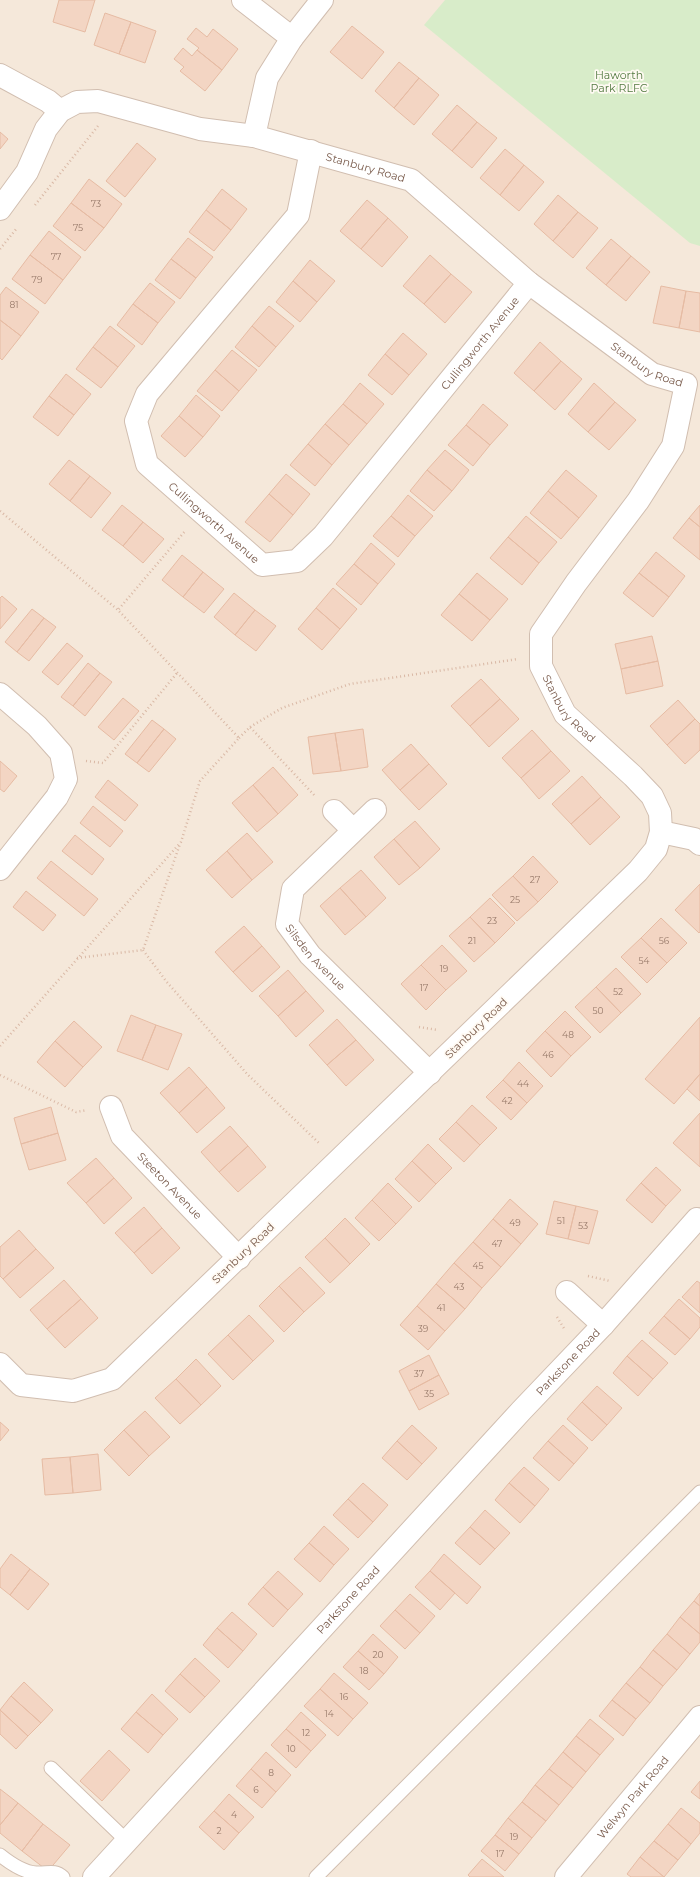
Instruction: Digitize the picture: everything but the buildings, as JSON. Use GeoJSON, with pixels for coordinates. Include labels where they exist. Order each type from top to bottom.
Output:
{"type":"FeatureCollection","features":[{"type":"Feature","properties":{"kind":"street"},"geometry":{"type":"LineString","coordinates":[[243,0],[292,38]]}},
{"type":"Feature","properties":{"kind":"street"},"geometry":{"type":"LineString","coordinates":[[254,136],[267,78],[292,38],[322,0]]}},
{"type":"Feature","properties":{"kind":"street"},"geometry":{"type":"LineString","coordinates":[[0,75],[48,102],[60,111]]}},
{"type":"Feature","properties":{"kind":"street","name":"Stanbury Road"},"geometry":{"type":"LineString","coordinates":[[0,209],[27,172],[46,129],[60,111],[77,102],[98,101],[200,129],[254,136],[411,180],[529,283],[652,374],[693,385],[673,446],[638,501],[541,634],[541,666],[565,714],[633,776],[652,796],[660,813],[661,832],[656,849],[638,871],[112,1379],[73,1392],[21,1385],[0,1364]]}},
{"type":"Feature","properties":{"kind":"street","name":"Cullingworth Avenue"},"geometry":{"type":"LineString","coordinates":[[311,151],[298,215],[147,394],[136,422],[147,464],[262,565],[297,561],[323,536],[529,283]]}},
{"type":"Feature","properties":{"kind":"street"},"geometry":{"type":"LineString","coordinates":[[0,694],[38,726],[61,754],[66,779],[57,797],[0,869]]}},
{"type":"Feature","properties":{"kind":"street","name":"Silsden Avenue"},"geometry":{"type":"LineString","coordinates":[[375,810],[352,830],[293,889],[287,924],[310,955],[430,1073]]}},
{"type":"Feature","properties":{"kind":"street"},"geometry":{"type":"LineString","coordinates":[[334,811],[352,830]]}},
{"type":"Feature","properties":{"kind":"street"},"geometry":{"type":"LineString","coordinates":[[661,832],[694,839],[700,844]]}},
{"type":"Feature","properties":{"kind":"street","name":"Steeton Avenue"},"geometry":{"type":"LineString","coordinates":[[111,1106],[122,1136],[238,1258]]}},
{"type":"Feature","properties":{"kind":"street","name":"Parkstone Road"},"geometry":{"type":"LineString","coordinates":[[94,1877],[504,1429],[603,1324],[698,1218]]}},
{"type":"Feature","properties":{"kind":"street","name":"Parkstone Road"},"geometry":{"type":"LineString","coordinates":[[567,1292],[603,1324]]}},
{"type":"Feature","properties":{"kind":"street","name":"Welwyn Park Road"},"geometry":{"type":"LineString","coordinates":[[566,1877],[700,1717]]}},
{"type":"Feature","properties":{"kind":"lane"},"geometry":{"type":"LineString","coordinates":[[316,1877],[700,1492]]}},
{"type":"Feature","properties":{"kind":"lane"},"geometry":{"type":"LineString","coordinates":[[51,1768],[127,1841]]}},
{"type":"Feature","properties":{"kind":"lane"},"geometry":{"type":"LineString","coordinates":[[0,1855],[18,1867],[36,1873],[50,1871],[58,1873],[63,1877]]}},
{"type":"Feature","properties":{"kind":"path"},"geometry":{"type":"LineString","coordinates":[[35,206],[102,121],[112,105]]}},
{"type":"Feature","properties":{"kind":"path"},"geometry":{"type":"LineString","coordinates":[[0,249],[20,224]]}},
{"type":"Feature","properties":{"kind":"path"},"geometry":{"type":"LineString","coordinates":[[0,511],[118,610],[239,738]]}},
{"type":"Feature","properties":{"kind":"path"},"geometry":{"type":"LineString","coordinates":[[118,610],[202,512]]}},
{"type":"Feature","properties":{"kind":"path"},"geometry":{"type":"LineString","coordinates":[[143,950],[181,842],[200,781],[250,727],[282,708],[350,684],[541,656]]}},
{"type":"Feature","properties":{"kind":"path"},"geometry":{"type":"LineString","coordinates":[[62,759],[103,763],[177,673]]}},
{"type":"Feature","properties":{"kind":"path"},"geometry":{"type":"LineString","coordinates":[[250,727],[319,799],[334,811]]}},
{"type":"Feature","properties":{"kind":"path"},"geometry":{"type":"LineString","coordinates":[[0,1046],[181,842]]}},
{"type":"Feature","properties":{"kind":"path"},"geometry":{"type":"LineString","coordinates":[[77,958],[143,950]]}},
{"type":"Feature","properties":{"kind":"path"},"geometry":{"type":"LineString","coordinates":[[143,950],[166,981],[248,1075],[338,1161]]}},
{"type":"Feature","properties":{"kind":"path"},"geometry":{"type":"LineString","coordinates":[[0,1075],[76,1112],[111,1106]]}},
{"type":"Feature","properties":{"kind":"shaded area"},"geometry":{"type":"Polygon","coordinates":[[[0,0],[700,0],[700,1877],[0,1877],[0,0]]]}},
{"type":"Feature","properties":{"kind":"green space","name":"Haworth Park RLFC"},"geometry":{"type":"Polygon","coordinates":[[[445,0],[700,0],[700,246],[690,243],[424,25],[445,0]]]}}]}
